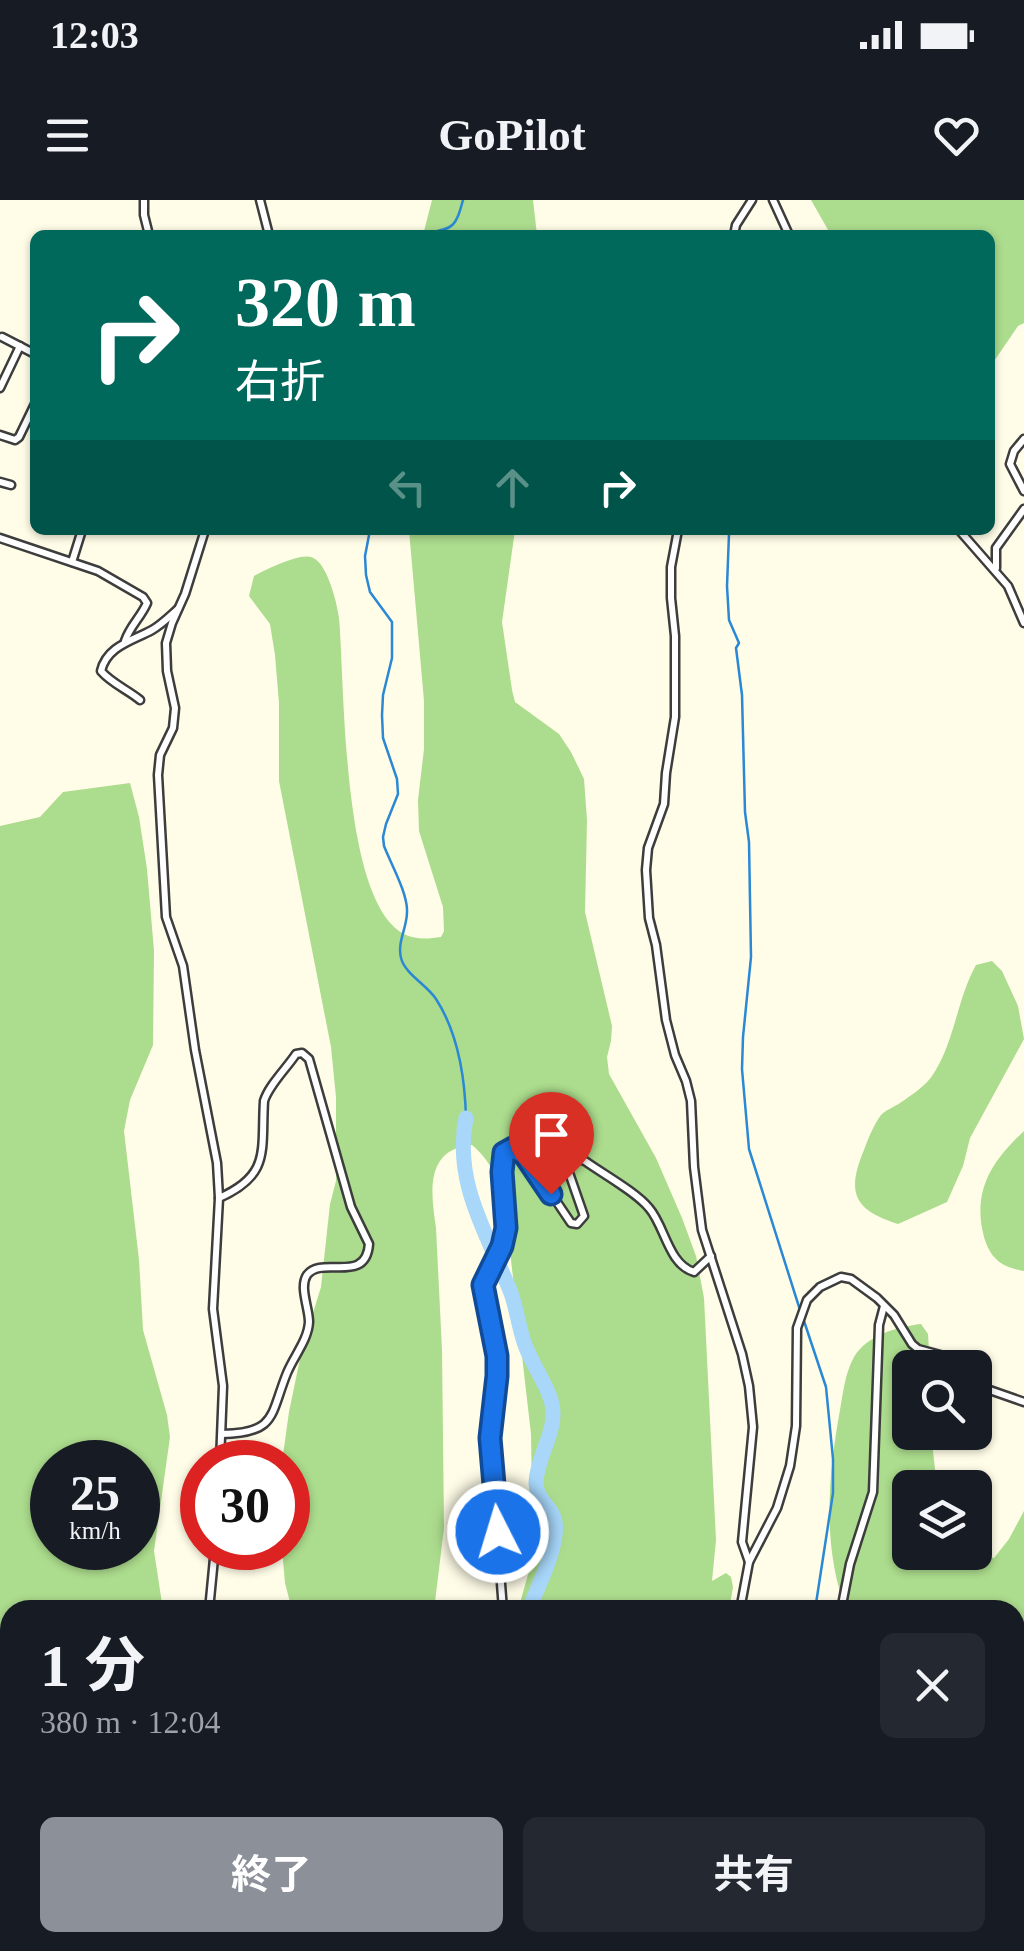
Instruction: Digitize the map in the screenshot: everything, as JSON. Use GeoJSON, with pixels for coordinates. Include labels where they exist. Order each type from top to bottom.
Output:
{"type":"FeatureCollection","features":[{"type":"Feature","properties":{"kind":"street"},"geometry":{"type":"LineString","coordinates":[[144,200],[148,230]]}},
{"type":"Feature","properties":{"kind":"street"},"geometry":{"type":"LineString","coordinates":[[260,200],[268,230]]}},
{"type":"Feature","properties":{"kind":"street"},"geometry":{"type":"LineString","coordinates":[[735,230],[752,200]]}},
{"type":"Feature","properties":{"kind":"street"},"geometry":{"type":"LineString","coordinates":[[772,200],[786,230]]}},
{"type":"Feature","properties":{"kind":"street"},"geometry":{"type":"LineString","coordinates":[[2,337],[30,351]]}},
{"type":"Feature","properties":{"kind":"street"},"geometry":{"type":"LineString","coordinates":[[0,388],[20,346]]}},
{"type":"Feature","properties":{"kind":"street"},"geometry":{"type":"LineString","coordinates":[[0,435],[19,438],[30,415]]}},
{"type":"Feature","properties":{"kind":"street"},"geometry":{"type":"LineString","coordinates":[[1024,439],[1014,450],[1010,464],[1024,490]]}},
{"type":"Feature","properties":{"kind":"street"},"geometry":{"type":"LineString","coordinates":[[0,482],[11,485]]}},
{"type":"Feature","properties":{"kind":"street"},"geometry":{"type":"LineString","coordinates":[[996,571],[996,548],[1024,509]]}},
{"type":"Feature","properties":{"kind":"street"},"geometry":{"type":"LineString","coordinates":[[72,562],[80,535]]}},
{"type":"Feature","properties":{"kind":"street"},"geometry":{"type":"LineString","coordinates":[[203,535],[166,643],[175,708],[158,775],[166,916],[183,966],[217,1164],[219,1198],[212,1308],[223,1386],[222,1440]]}},
{"type":"Feature","properties":{"kind":"street"},"geometry":{"type":"LineString","coordinates":[[677,535],[671,567],[675,716],[664,804],[648,848],[649,918],[666,1020],[691,1101],[702,1230],[742,1354],[748,1386],[753,1427],[742,1542],[750,1562]]}},
{"type":"Feature","properties":{"kind":"street"},"geometry":{"type":"LineString","coordinates":[[964,535],[1008,586],[1024,623]]}},
{"type":"Feature","properties":{"kind":"street"},"geometry":{"type":"LineString","coordinates":[[0,538],[98,572],[144,596],[147,604],[130,626],[125,641]]}},
{"type":"Feature","properties":{"kind":"street"},"geometry":{"type":"LineString","coordinates":[[140,700],[106,677],[101,671],[104,661],[125,641],[154,629],[179,608]]}},
{"type":"Feature","properties":{"kind":"street"},"geometry":{"type":"LineString","coordinates":[[219,1198],[240,1188],[262,1161],[267,1092],[296,1054],[302,1053],[309,1059],[351,1207],[369,1250],[363,1261],[349,1268],[318,1268],[309,1272],[304,1281],[309,1323],[306,1336],[287,1373],[274,1415],[248,1434],[222,1434]]}},
{"type":"Feature","properties":{"kind":"street"},"geometry":{"type":"LineString","coordinates":[[501,1600],[490,1438],[497,1356],[483,1285],[502,1246],[506,1228],[504,1153],[513,1148],[524,1154],[572,1223],[577,1224],[584,1216],[567,1167],[569,1160],[575,1158],[585,1161],[651,1209],[677,1260],[686,1269],[694,1272],[711,1256]]}},
{"type":"Feature","properties":{"kind":"street"},"geometry":{"type":"LineString","coordinates":[[742,1600],[750,1562],[776,1508],[790,1466],[796,1426],[797,1328],[807,1300],[820,1287],[841,1277],[850,1279],[884,1305],[918,1350]]}},
{"type":"Feature","properties":{"kind":"street"},"geometry":{"type":"LineString","coordinates":[[843,1600],[873,1492],[879,1325],[884,1305]]}},
{"type":"Feature","properties":{"kind":"street"},"geometry":{"type":"LineString","coordinates":[[992,1391],[1024,1402]]}},
{"type":"Feature","properties":{"kind":"street"},"geometry":{"type":"LineString","coordinates":[[210,1600],[212,1570]]}},
{"type":"Feature","properties":{"kind":"green space"},"geometry":{"type":"Polygon","coordinates":[[[432,200],[533,200],[536,230],[424,230],[432,200]]]}},
{"type":"Feature","properties":{"kind":"green space"},"geometry":{"type":"Polygon","coordinates":[[[811,200],[1024,200],[1024,323],[995,360],[995,230],[828,230],[811,200]]]}},
{"type":"Feature","properties":{"kind":"green space"},"geometry":{"type":"Polygon","coordinates":[[[409,535],[514,535],[502,622],[515,702],[559,734],[584,779],[585,912],[612,1026],[607,1057],[609,1074],[656,1158],[696,1256],[704,1298],[716,1540],[712,1581],[726,1573],[731,1577],[731,1600],[521,1600],[533,1557],[531,1434],[504,1199],[492,1169],[472,1145],[445,1155],[434,1175],[442,1350],[444,1528],[435,1600],[289,1600],[284,1570],[310,1570],[310,1440],[285,1440],[302,1349],[321,1287],[336,1181],[336,1097],[331,1047],[279,781],[275,655],[270,624],[249,596],[254,576],[306,556],[317,560],[326,574],[339,618],[350,788],[368,880],[383,914],[404,934],[422,939],[441,937],[444,931],[443,907],[419,831],[424,701],[409,535]]]}},
{"type":"Feature","properties":{"kind":"green space"},"geometry":{"type":"Polygon","coordinates":[[[130,783],[139,817],[154,951],[153,1045],[130,1100],[124,1131],[143,1330],[170,1437],[160,1508],[160,1440],[30,1440],[30,1570],[157,1570],[161,1600],[0,1600],[0,826],[40,817],[63,792],[130,783]]]}},
{"type":"Feature","properties":{"kind":"green space"},"geometry":{"type":"Polygon","coordinates":[[[992,961],[1002,971],[1018,1006],[1024,1039],[970,1138],[947,1202],[898,1224],[883,1219],[863,1206],[855,1189],[858,1165],[869,1136],[881,1115],[931,1078],[947,1047],[976,965],[992,961]]]}},
{"type":"Feature","properties":{"kind":"green space"},"geometry":{"type":"Polygon","coordinates":[[[1024,1131],[1024,1271],[1004,1265],[990,1251],[984,1237],[981,1205],[987,1178],[1002,1154],[1024,1131]]]}},
{"type":"Feature","properties":{"kind":"green space"},"geometry":{"type":"Polygon","coordinates":[[[921,1324],[928,1334],[929,1350],[892,1350],[892,1450],[933,1450],[935,1470],[892,1470],[892,1570],[992,1570],[992,1558],[1009,1539],[1024,1511],[1024,1600],[843,1600],[830,1536],[830,1485],[836,1435],[848,1370],[860,1349],[875,1338],[921,1324]]]}},
{"type":"Feature","properties":{"kind":"waterway"},"geometry":{"type":"LineString","coordinates":[[443,230],[453,225],[463,200]]}},
{"type":"Feature","properties":{"kind":"waterway"},"geometry":{"type":"LineString","coordinates":[[369,535],[365,556],[370,592],[392,622],[392,658],[382,715],[383,738],[398,794],[383,837],[407,905],[401,958],[436,999],[450,1026],[462,1072],[466,1118]]}},
{"type":"Feature","properties":{"kind":"waterway"},"geometry":{"type":"LineString","coordinates":[[729,535],[729,620],[739,643],[736,648],[749,842],[751,957],[742,1069],[749,1149],[800,1310]]}},
{"type":"Feature","properties":{"kind":"waterway"},"geometry":{"type":"LineString","coordinates":[[466,1118],[463,1142],[468,1187],[511,1293],[525,1345],[553,1410],[536,1482],[538,1493],[554,1517],[555,1532],[551,1555],[533,1600]]}},
{"type":"Feature","properties":{"kind":"waterway"},"geometry":{"type":"LineString","coordinates":[[803,1318],[826,1387],[833,1459],[833,1493],[817,1600]]}},
{"type":"Feature","properties":{"kind":"route"},"geometry":{"type":"LineString","coordinates":[[498,1532],[490,1438],[497,1356],[483,1285],[502,1246],[506,1228],[504,1153],[513,1148],[524,1154],[551,1194]]}}]}
